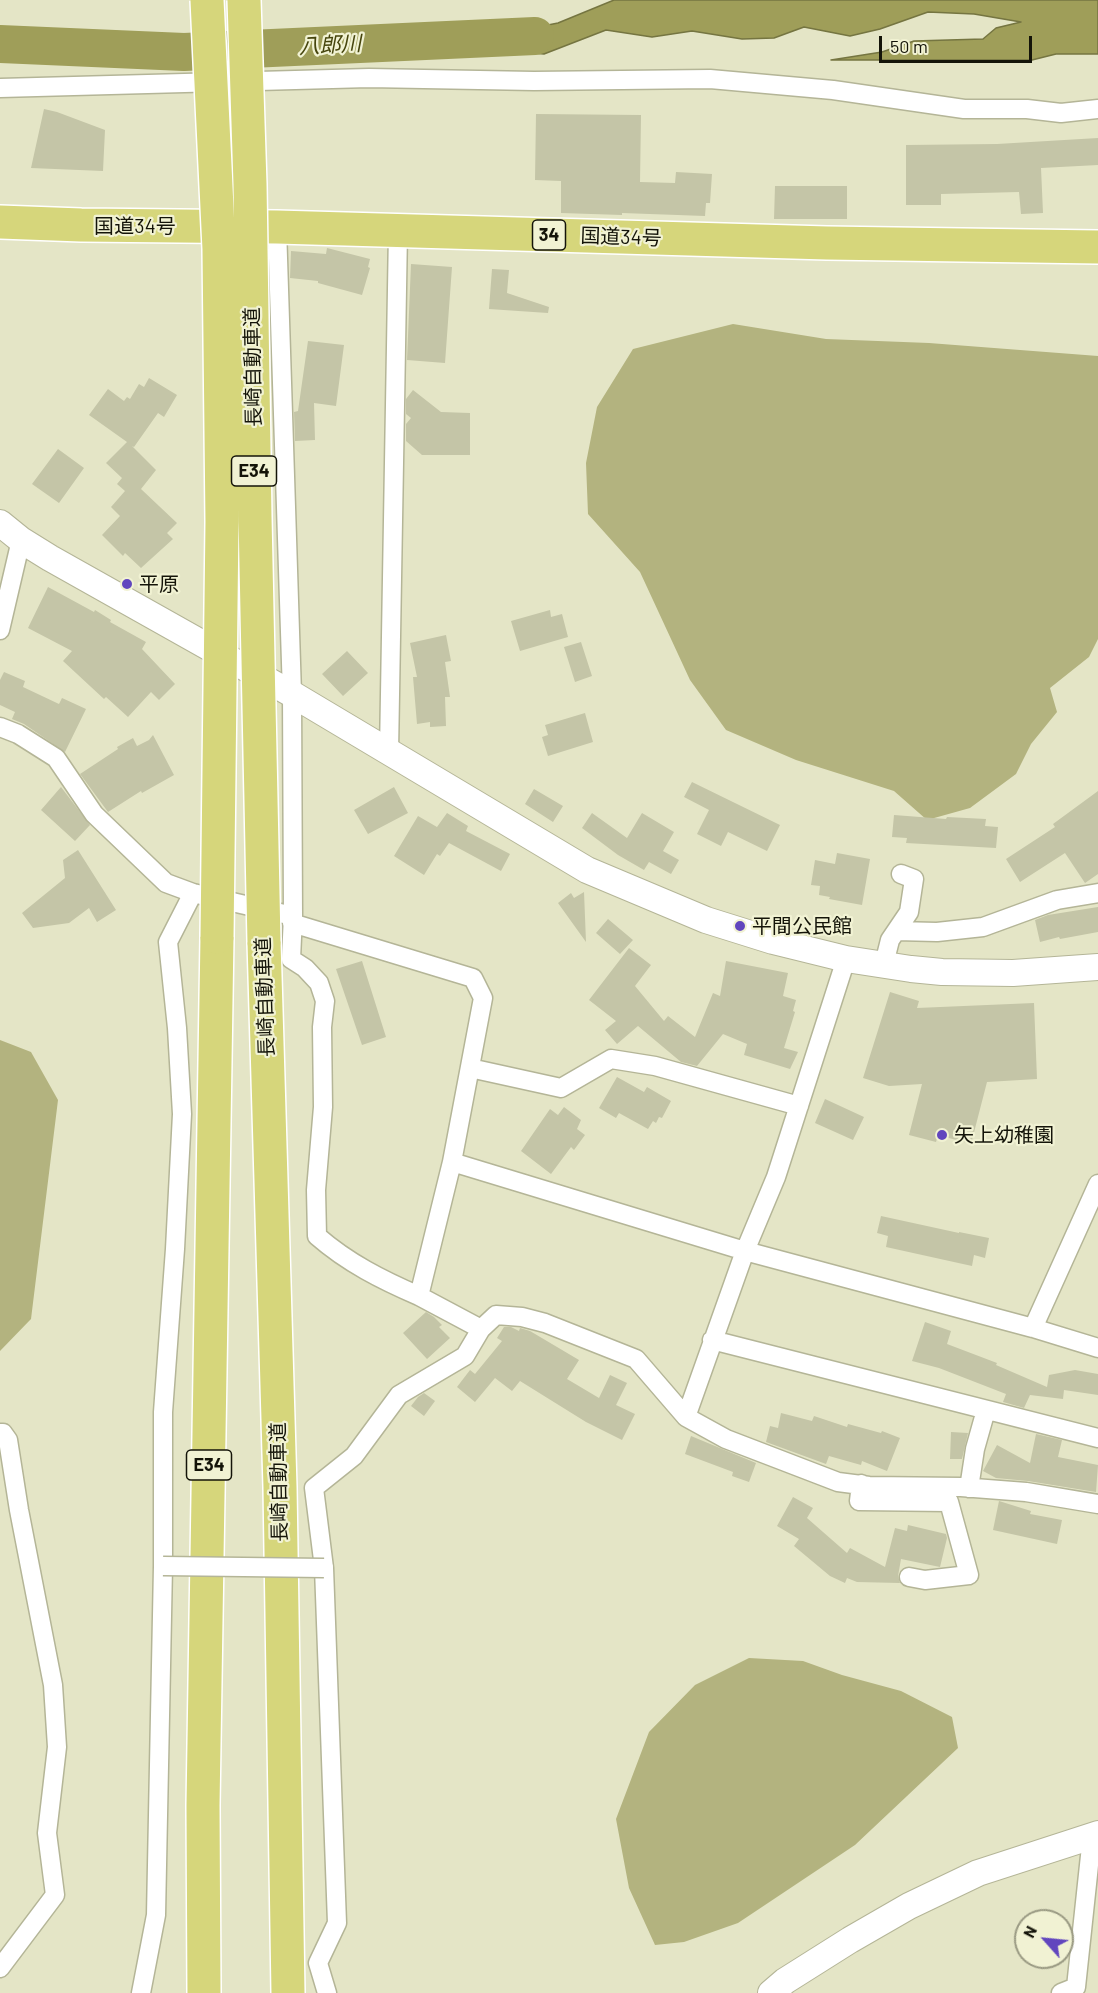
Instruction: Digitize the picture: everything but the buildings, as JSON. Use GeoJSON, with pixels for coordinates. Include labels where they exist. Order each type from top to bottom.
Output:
{"type":"FeatureCollection","features":[{"type":"Feature","properties":{"kind":"highway","name":"長崎自動車道"},"geometry":{"type":"LineString","coordinates":[[204,1993],[203,1805],[222,522],[219,249],[207,0]]}},
{"type":"Feature","properties":{"kind":"highway","name":"長崎自動車道"},"geometry":{"type":"LineString","coordinates":[[244,0],[250,184],[264,942],[280,1487],[288,1993]]}},
{"type":"Feature","properties":{"kind":"highway","name":"国道34号"},"geometry":{"type":"LineString","coordinates":[[0,222],[1098,248]]}},
{"type":"Feature","properties":{"kind":"street"},"geometry":{"type":"LineString","coordinates":[[0,87],[369,78],[534,81],[710,78],[833,90],[964,109],[1027,109],[1061,113],[1098,109]]}},
{"type":"Feature","properties":{"kind":"street"},"geometry":{"type":"LineString","coordinates":[[277,227],[292,694],[293,920],[291,959],[305,968],[319,983],[325,1001],[322,1027],[323,1107],[316,1190],[317,1236],[335,1252],[376,1278],[419,1296],[481,1329]]}},
{"type":"Feature","properties":{"kind":"street"},"geometry":{"type":"LineString","coordinates":[[389,752],[398,231]]}},
{"type":"Feature","properties":{"kind":"street"},"geometry":{"type":"LineString","coordinates":[[0,523],[10,542],[0,630]]}},
{"type":"Feature","properties":{"kind":"street"},"geometry":{"type":"LineString","coordinates":[[10,542],[119,598],[292,694],[587,870],[738,931],[846,958],[942,972],[1013,973],[1098,966]]}},
{"type":"Feature","properties":{"kind":"street"},"geometry":{"type":"LineString","coordinates":[[0,727],[18,734],[56,758],[94,814],[166,883],[193,893],[293,920],[473,978],[483,998],[452,1162],[419,1296]]}},
{"type":"Feature","properties":{"kind":"street"},"geometry":{"type":"LineString","coordinates":[[884,964],[890,940],[909,912],[914,879],[901,874]]}},
{"type":"Feature","properties":{"kind":"street"},"geometry":{"type":"LineString","coordinates":[[141,1993],[156,1915],[163,1566],[163,1412],[182,1114],[177,1028],[168,942],[193,893]]}},
{"type":"Feature","properties":{"kind":"street"},"geometry":{"type":"LineString","coordinates":[[896,931],[937,932],[983,927],[1057,900],[1098,893]]}},
{"type":"Feature","properties":{"kind":"street"},"geometry":{"type":"LineString","coordinates":[[686,1416],[745,1251],[776,1178],[846,958]]}},
{"type":"Feature","properties":{"kind":"street"},"geometry":{"type":"LineString","coordinates":[[470,1068],[561,1088],[611,1059],[655,1066],[799,1106]]}},
{"type":"Feature","properties":{"kind":"street"},"geometry":{"type":"LineString","coordinates":[[452,1162],[745,1251],[1033,1328],[1098,1348]]}},
{"type":"Feature","properties":{"kind":"street"},"geometry":{"type":"LineString","coordinates":[[1033,1328],[1098,1184]]}},
{"type":"Feature","properties":{"kind":"street"},"geometry":{"type":"LineString","coordinates":[[327,1993],[318,1963],[337,1923],[324,1568],[314,1488],[354,1456],[399,1395],[465,1356],[481,1329],[496,1315],[522,1317],[545,1323],[636,1359],[686,1416],[726,1438],[838,1482],[1026,1492],[1098,1504]]}},
{"type":"Feature","properties":{"kind":"street"},"geometry":{"type":"LineString","coordinates":[[712,1340],[1098,1438]]}},
{"type":"Feature","properties":{"kind":"street"},"geometry":{"type":"LineString","coordinates":[[969,1488],[975,1449],[986,1410]]}},
{"type":"Feature","properties":{"kind":"street"},"geometry":{"type":"LineString","coordinates":[[0,1433],[3,1433],[8,1440],[19,1510],[38,1599],[53,1685],[57,1747],[47,1833],[55,1895],[0,1968]]}},
{"type":"Feature","properties":{"kind":"street"},"geometry":{"type":"LineString","coordinates":[[861,1484],[859,1501],[950,1502],[969,1575],[925,1580],[909,1577]]}},
{"type":"Feature","properties":{"kind":"street"},"geometry":{"type":"LineString","coordinates":[[163,1566],[324,1568]]}},
{"type":"Feature","properties":{"kind":"street"},"geometry":{"type":"LineString","coordinates":[[771,1993],[850,1940],[919,1901],[978,1873],[1095,1835],[1076,1987],[1061,1993]]}},
{"type":"Feature","properties":{"kind":"green space"},"geometry":{"type":"Polygon","coordinates":[[[733,324],[826,339],[929,343],[1098,356],[1098,639],[1089,657],[1050,688],[1057,712],[1031,744],[1016,774],[970,808],[927,820],[894,791],[796,760],[726,730],[690,680],[640,572],[588,514],[586,463],[597,407],[633,349],[733,324]]]}},
{"type":"Feature","properties":{"kind":"green space"},"geometry":{"type":"Polygon","coordinates":[[[0,1040],[31,1052],[58,1100],[31,1319],[0,1351],[0,1040]]]}},
{"type":"Feature","properties":{"kind":"green space"},"geometry":{"type":"Polygon","coordinates":[[[749,1658],[803,1661],[842,1675],[901,1691],[952,1717],[958,1748],[855,1845],[738,1923],[684,1942],[655,1945],[629,1888],[616,1819],[649,1732],[695,1685],[749,1658]]]}},
{"type":"Feature","properties":{"kind":"shaded area"},"geometry":{"type":"Polygon","coordinates":[[[614,0],[1098,0],[1098,54],[1056,54],[1032,60],[831,60],[882,52],[914,41],[983,39],[996,28],[1021,22],[974,14],[928,12],[880,29],[850,36],[804,27],[774,38],[742,39],[692,31],[652,37],[606,30],[544,54],[448,45],[558,23],[614,0]]]}},
{"type":"Feature","properties":{"kind":"waterway","name":"八郎川"},"geometry":{"type":"LineString","coordinates":[[0,44],[184,52],[535,36]]}},
{"type":"Feature","properties":{"kind":"place","name":"平原"},"geometry":{"type":"Point","coordinates":[127,584]}},
{"type":"Feature","properties":{"kind":"place","name":"平間公民館"},"geometry":{"type":"Point","coordinates":[740,926]}},
{"type":"Feature","properties":{"kind":"place","name":"矢上幼稚園"},"geometry":{"type":"Point","coordinates":[942,1135]}}]}
